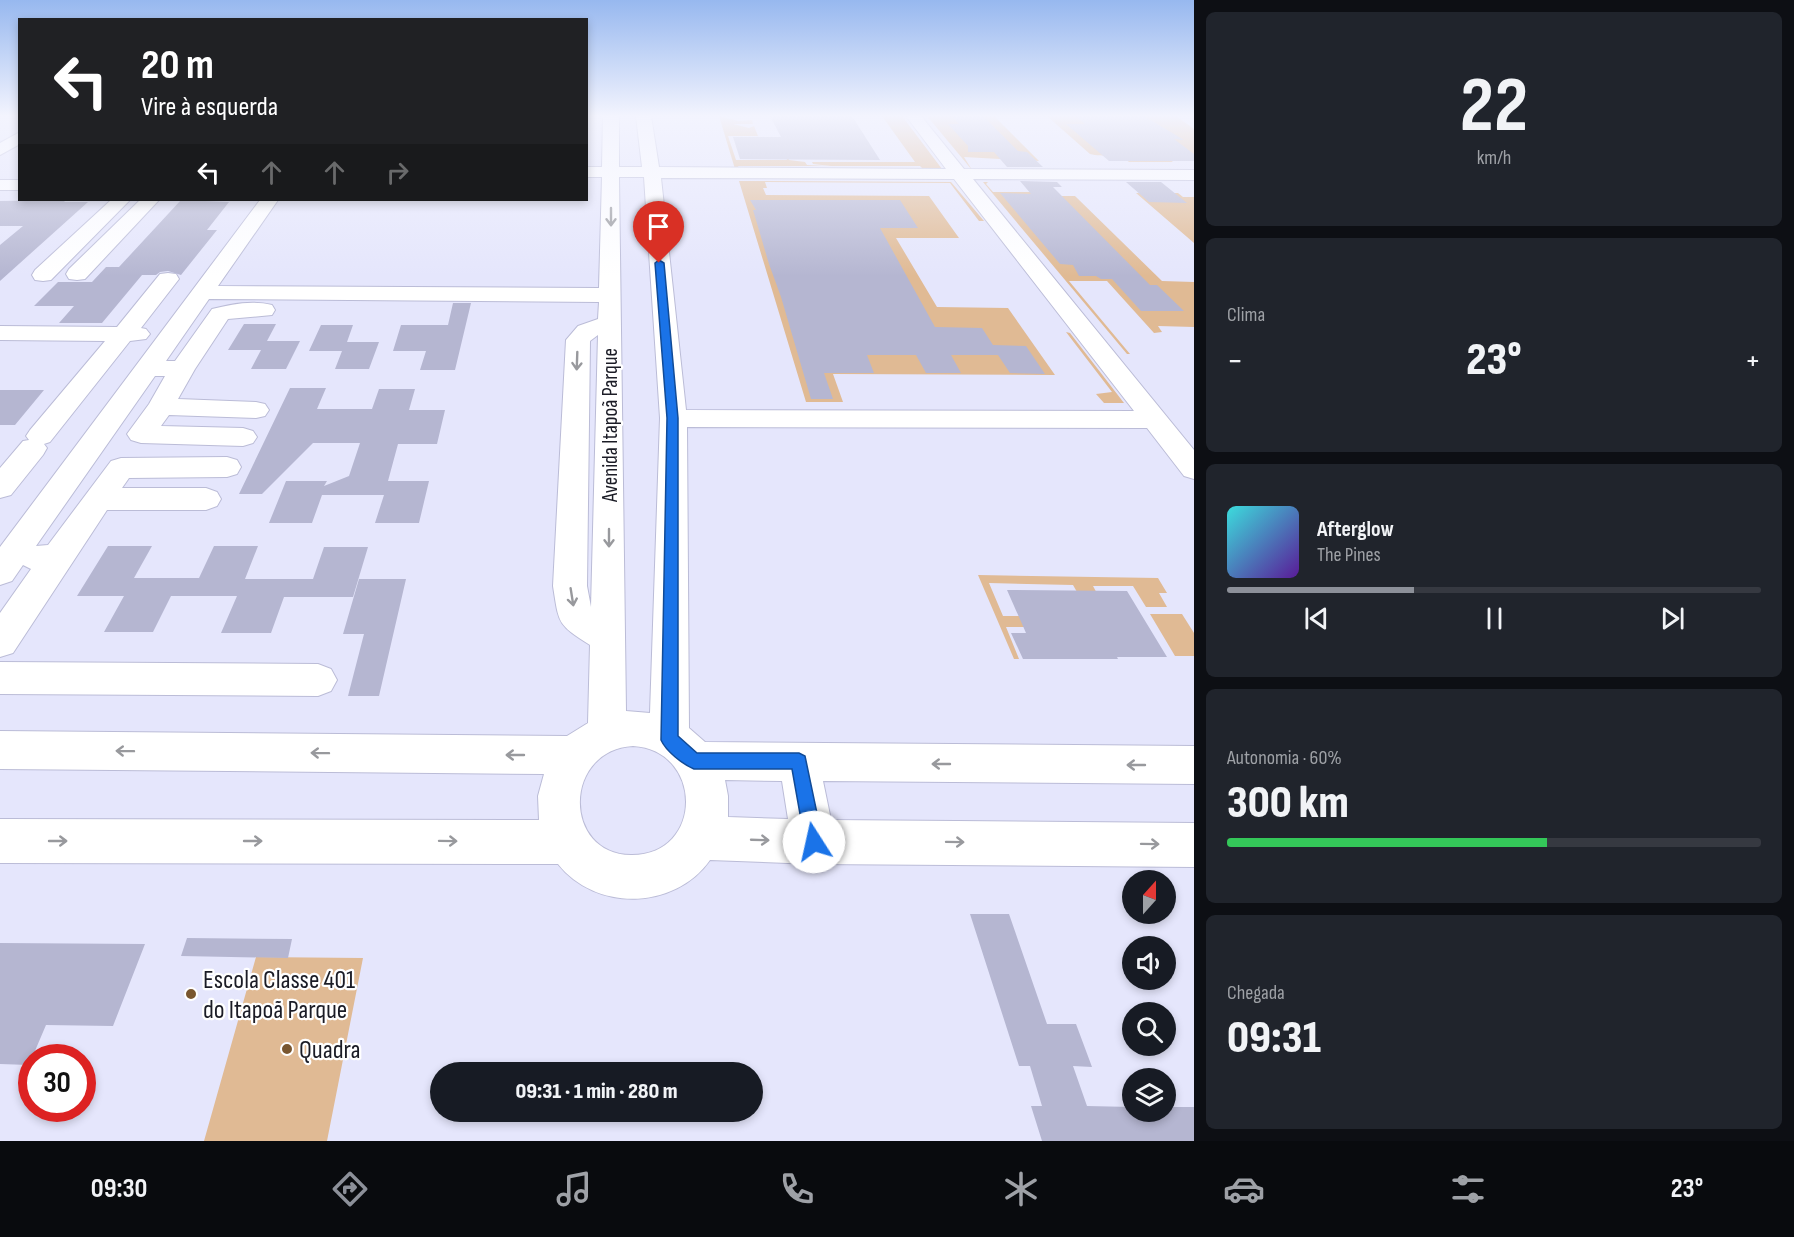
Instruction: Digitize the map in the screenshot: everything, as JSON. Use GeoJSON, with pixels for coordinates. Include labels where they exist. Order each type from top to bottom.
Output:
{"type":"FeatureCollection","features":[{"type":"Feature","properties":{"kind":"street"},"geometry":{"type":"LineString","coordinates":[[590,744],[562,774],[557,797],[560,820],[570,842],[578,852],[599,867],[628,877],[664,872],[686,858],[701,838],[707,823],[709,806],[702,774],[681,750],[673,418],[651,169]]}},
{"type":"Feature","properties":{"kind":"street"},"geometry":{"type":"LineString","coordinates":[[955,169],[990,224],[1072,328],[1106,358],[1194,469]]}},
{"type":"Feature","properties":{"kind":"street"},"geometry":{"type":"LineString","coordinates":[[599,172],[959,175],[1072,179],[1099,172],[1194,175]]}},
{"type":"Feature","properties":{"kind":"street","name":"Avenida Itapoã Parque"},"geometry":{"type":"LineString","coordinates":[[590,744],[608,638],[610,309],[599,172]]}},
{"type":"Feature","properties":{"kind":"street"},"geometry":{"type":"LineString","coordinates":[[0,185],[18,185]]}},
{"type":"Feature","properties":{"kind":"street"},"geometry":{"type":"LineString","coordinates":[[43,274],[121,201]]}},
{"type":"Feature","properties":{"kind":"street"},"geometry":{"type":"LineString","coordinates":[[77,274],[149,201]]}},
{"type":"Feature","properties":{"kind":"street"},"geometry":{"type":"LineString","coordinates":[[3,564],[173,335],[268,201]]}},
{"type":"Feature","properties":{"kind":"street"},"geometry":{"type":"LineString","coordinates":[[0,488],[168,279]]}},
{"type":"Feature","properties":{"kind":"street"},"geometry":{"type":"LineString","coordinates":[[204,292],[610,309]]}},
{"type":"Feature","properties":{"kind":"street"},"geometry":{"type":"LineString","coordinates":[[243,437],[141,434],[220,314],[237,309],[436,312]]}},
{"type":"Feature","properties":{"kind":"street"},"geometry":{"type":"LineString","coordinates":[[608,638],[574,617],[570,586],[578,340],[610,309]]}},
{"type":"Feature","properties":{"kind":"street"},"geometry":{"type":"LineString","coordinates":[[5,338],[123,334],[173,335]]}},
{"type":"Feature","properties":{"kind":"street"},"geometry":{"type":"LineString","coordinates":[[0,355],[106,355]]}},
{"type":"Feature","properties":{"kind":"street"},"geometry":{"type":"LineString","coordinates":[[1106,358],[1133,358]]}},
{"type":"Feature","properties":{"kind":"street"},"geometry":{"type":"LineString","coordinates":[[148,368],[182,369]]}},
{"type":"Feature","properties":{"kind":"street"},"geometry":{"type":"LineString","coordinates":[[160,407],[256,410]]}},
{"type":"Feature","properties":{"kind":"street"},"geometry":{"type":"LineString","coordinates":[[673,418],[1155,420]]}},
{"type":"Feature","properties":{"kind":"street"},"geometry":{"type":"LineString","coordinates":[[0,642],[118,471],[126,466],[227,467]]}},
{"type":"Feature","properties":{"kind":"street"},"geometry":{"type":"LineString","coordinates":[[100,499],[206,499]]}},
{"type":"Feature","properties":{"kind":"street"},"geometry":{"type":"LineString","coordinates":[[3,564],[57,557]]}},
{"type":"Feature","properties":{"kind":"street"},"geometry":{"type":"LineString","coordinates":[[0,678],[6,680],[318,680]]}},
{"type":"Feature","properties":{"kind":"street"},"geometry":{"type":"LineString","coordinates":[[0,750],[590,744],[639,730],[681,750],[799,761],[1194,765]]}},
{"type":"Feature","properties":{"kind":"street"},"geometry":{"type":"LineString","coordinates":[[799,761],[814,842]]}},
{"type":"Feature","properties":{"kind":"street"},"geometry":{"type":"LineString","coordinates":[[701,838],[814,842],[1194,845]]}},
{"type":"Feature","properties":{"kind":"street"},"geometry":{"type":"LineString","coordinates":[[0,841],[570,842]]}},
{"type":"Feature","properties":{"kind":"shaded area"},"geometry":{"type":"Polygon","coordinates":[[[739,181],[951,182],[984,221],[979,221],[950,183],[765,182],[767,188],[763,188],[766,195],[929,196],[959,238],[896,238],[937,307],[1008,308],[1055,375],[833,374],[843,402],[806,402],[739,181]]]}},
{"type":"Feature","properties":{"kind":"shaded area"},"geometry":{"type":"Polygon","coordinates":[[[983,182],[988,182],[986,184],[993,192],[1039,192],[1043,196],[1075,196],[1162,281],[1194,282],[1194,327],[1158,326],[1162,332],[1154,333],[1107,281],[1069,281],[1130,354],[1127,354],[983,182]]]}},
{"type":"Feature","properties":{"kind":"shaded area"},"geometry":{"type":"Polygon","coordinates":[[[1136,193],[1178,193],[1183,197],[1194,197],[1194,243],[1136,193]]]}},
{"type":"Feature","properties":{"kind":"shaded area"},"geometry":{"type":"Polygon","coordinates":[[[1066,332],[1070,333],[1124,403],[1104,403],[1096,394],[1112,392],[1066,332]]]}},
{"type":"Feature","properties":{"kind":"shaded area"},"geometry":{"type":"Polygon","coordinates":[[[978,575],[1158,578],[1167,593],[1159,593],[1167,607],[1146,607],[1133,586],[1093,586],[1100,599],[1081,599],[1073,585],[989,583],[1003,616],[1044,616],[1050,627],[1006,627],[1019,659],[1014,659],[978,575]]]}},
{"type":"Feature","properties":{"kind":"shaded area"},"geometry":{"type":"Polygon","coordinates":[[[1150,614],[1182,614],[1194,633],[1194,656],[1175,656],[1150,614]]]}},
{"type":"Feature","properties":{"kind":"shaded area","name":"Quadra"},"geometry":{"type":"Polygon","coordinates":[[[256,957],[363,958],[327,1141],[204,1141],[256,957]]]}},
{"type":"Feature","properties":{"kind":"building"},"geometry":{"type":"Polygon","coordinates":[[[1020,181],[1057,182],[1062,187],[1053,187],[1150,285],[1157,285],[1184,311],[1141,311],[1112,279],[1079,276],[1073,265],[1060,264],[1000,193],[1031,194],[1020,181]]]}},
{"type":"Feature","properties":{"kind":"building"},"geometry":{"type":"Polygon","coordinates":[[[1126,182],[1161,182],[1187,203],[1149,202],[1126,182]]]}},
{"type":"Feature","properties":{"kind":"building"},"geometry":{"type":"Polygon","coordinates":[[[750,200],[900,200],[918,228],[880,228],[935,327],[982,328],[993,345],[1026,346],[1045,374],[1010,373],[998,355],[951,355],[961,373],[926,373],[916,355],[867,355],[874,373],[824,373],[833,399],[811,399],[753,210],[756,210],[750,200]]]}},
{"type":"Feature","properties":{"kind":"building"},"geometry":{"type":"Polygon","coordinates":[[[0,201],[88,202],[0,281],[0,245],[23,226],[0,226],[0,201]]]}},
{"type":"Feature","properties":{"kind":"building"},"geometry":{"type":"Polygon","coordinates":[[[180,201],[229,202],[207,230],[217,230],[181,275],[168,271],[156,275],[142,275],[102,323],[59,323],[74,306],[34,306],[58,282],[92,282],[106,267],[119,267],[180,201]]]}},
{"type":"Feature","properties":{"kind":"building"},"geometry":{"type":"Polygon","coordinates":[[[453,303],[471,303],[455,370],[420,370],[426,351],[393,351],[401,325],[448,325],[453,303]]]}},
{"type":"Feature","properties":{"kind":"building"},"geometry":{"type":"Polygon","coordinates":[[[244,324],[276,324],[267,341],[300,341],[286,369],[251,369],[261,350],[228,350],[244,324]]]}},
{"type":"Feature","properties":{"kind":"building"},"geometry":{"type":"Polygon","coordinates":[[[321,325],[353,325],[347,342],[379,342],[369,369],[335,369],[342,351],[309,351],[321,325]]]}},
{"type":"Feature","properties":{"kind":"building"},"geometry":{"type":"Polygon","coordinates":[[[290,388],[326,388],[317,409],[372,409],[379,389],[415,389],[409,410],[445,410],[437,444],[398,444],[388,481],[429,481],[419,523],[375,523],[384,495],[322,495],[312,523],[269,523],[286,481],[327,481],[324,486],[349,476],[360,443],[313,443],[262,494],[239,494],[290,388]]]}},
{"type":"Feature","properties":{"kind":"building"},"geometry":{"type":"Polygon","coordinates":[[[0,390],[44,390],[15,425],[0,425],[0,390]]]}},
{"type":"Feature","properties":{"kind":"building"},"geometry":{"type":"Polygon","coordinates":[[[108,546],[152,546],[134,578],[199,578],[214,546],[258,546],[245,579],[313,579],[324,547],[368,547],[353,597],[284,597],[271,633],[221,633],[237,596],[171,596],[153,632],[104,632],[124,596],[77,596],[108,546]]]}},
{"type":"Feature","properties":{"kind":"building"},"geometry":{"type":"Polygon","coordinates":[[[359,579],[406,579],[379,696],[348,696],[364,634],[343,634],[359,579]]]}},
{"type":"Feature","properties":{"kind":"building"},"geometry":{"type":"Polygon","coordinates":[[[1007,590],[1127,591],[1167,657],[1023,659],[1011,633],[1026,633],[1007,590]]]}},
{"type":"Feature","properties":{"kind":"building"},"geometry":{"type":"Polygon","coordinates":[[[970,914],[1009,914],[1047,1024],[1076,1024],[1092,1067],[1073,1066],[1087,1106],[1122,1107],[1122,1122],[1176,1122],[1176,1107],[1194,1107],[1194,1141],[1042,1141],[1031,1106],[1042,1106],[1030,1066],[1019,1066],[970,914]]]}},
{"type":"Feature","properties":{"kind":"building"},"geometry":{"type":"Polygon","coordinates":[[[187,938],[292,939],[288,958],[181,956],[187,938]]]}},
{"type":"Feature","properties":{"kind":"building"},"geometry":{"type":"Polygon","coordinates":[[[0,943],[145,944],[113,1026],[46,1025],[38,1044],[18,1044],[18,1065],[0,1064],[0,943]]]}},
{"type":"Feature","properties":{"kind":"place","name":"Escola Classe 401 do Itapoã Parque"},"geometry":{"type":"Point","coordinates":[191,994]}},
{"type":"Feature","properties":{"kind":"place","name":"Quadra"},"geometry":{"type":"Point","coordinates":[287,1049]}},
{"type":"Feature","properties":{"kind":"route"},"geometry":{"type":"LineString","coordinates":[[659,263],[673,418],[669,740],[694,761],[799,761],[814,842]]}}]}
